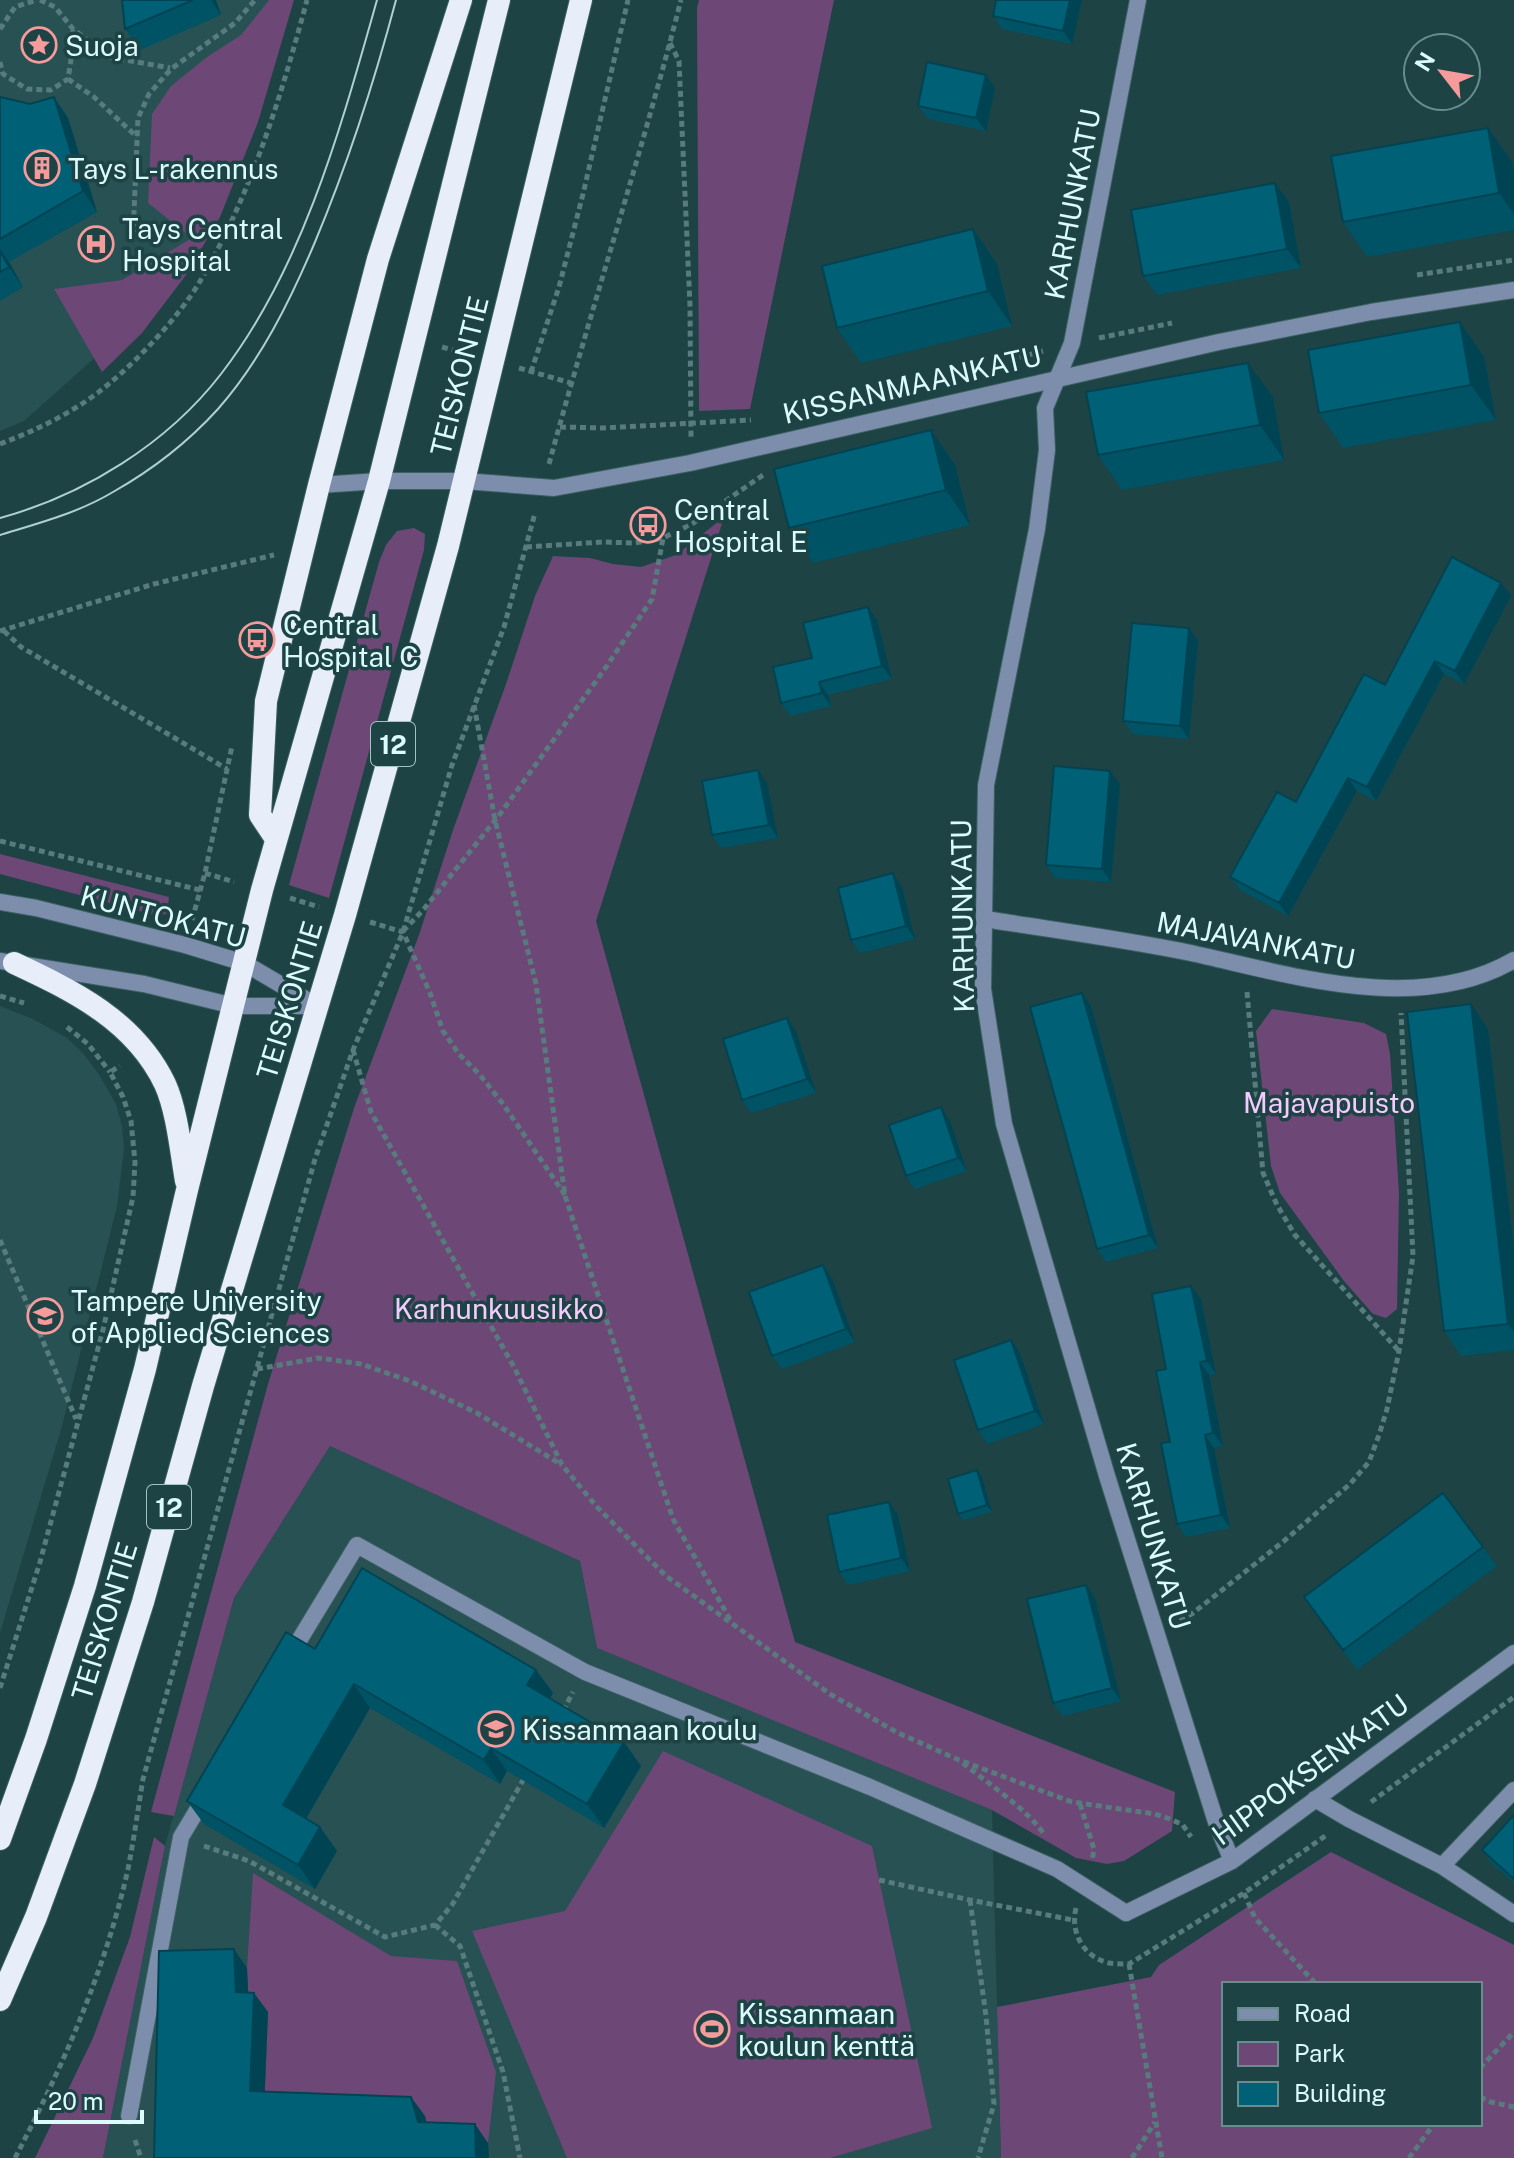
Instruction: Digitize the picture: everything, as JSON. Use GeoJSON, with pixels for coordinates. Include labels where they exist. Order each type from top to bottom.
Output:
{"type":"FeatureCollection","features":[{"type":"Feature","properties":{"kind":"highway"},"geometry":{"type":"LineString","coordinates":[[276,839],[260,815],[266,701],[378,259],[461,0]]}},
{"type":"Feature","properties":{"kind":"highway","name":"TEISKONTIE"},"geometry":{"type":"LineString","coordinates":[[0,1839],[85,1586],[145,1369],[262,890],[379,481],[499,0]]}},
{"type":"Feature","properties":{"kind":"highway","name":"TEISKONTIE"},"geometry":{"type":"LineString","coordinates":[[0,2000],[36,1917],[85,1784],[143,1602],[203,1386],[345,915],[448,546],[581,0]]}},
{"type":"Feature","properties":{"kind":"highway"},"geometry":{"type":"LineString","coordinates":[[7,962],[64,986],[96,1006],[123,1027],[144,1050],[166,1086],[187,1190]]}},
{"type":"Feature","properties":{"kind":"street","name":"KARHUNKATU"},"geometry":{"type":"LineString","coordinates":[[1138,0],[1072,343],[1045,408],[1047,450],[1037,529],[986,785],[983,989],[1004,1124],[1107,1476],[1217,1825],[1232,1861]]}},
{"type":"Feature","properties":{"kind":"street","name":"KISSANMAANKATU"},"geometry":{"type":"LineString","coordinates":[[319,485],[464,481],[554,488],[690,463],[1056,378],[1336,319],[1514,290]]}},
{"type":"Feature","properties":{"kind":"street","name":"KUNTOKATU"},"geometry":{"type":"LineString","coordinates":[[0,902],[185,945],[244,963],[317,1006]]}},
{"type":"Feature","properties":{"kind":"street","name":"MAJAVANKATU"},"geometry":{"type":"LineString","coordinates":[[985,919],[1190,953],[1245,967],[1359,987],[1431,986],[1467,980],[1514,960]]}},
{"type":"Feature","properties":{"kind":"street"},"geometry":{"type":"LineString","coordinates":[[7,962],[144,984],[234,1006],[317,1006]]}},
{"type":"Feature","properties":{"kind":"street"},"geometry":{"type":"LineString","coordinates":[[285,1665],[357,1545],[585,1672],[870,1787],[1057,1869],[1083,1885]]}},
{"type":"Feature","properties":{"kind":"street","name":"HIPPOKSENKATU"},"geometry":{"type":"LineString","coordinates":[[1083,1885],[1126,1913],[1232,1861],[1514,1653]]}},
{"type":"Feature","properties":{"kind":"street"},"geometry":{"type":"LineString","coordinates":[[129,2116],[181,1837],[213,1784]]}},
{"type":"Feature","properties":{"kind":"street"},"geometry":{"type":"LineString","coordinates":[[1442,1866],[1514,1790]]}},
{"type":"Feature","properties":{"kind":"street"},"geometry":{"type":"LineString","coordinates":[[1315,1799],[1442,1866],[1514,1914]]}},
{"type":"Feature","properties":{"kind":"path"},"geometry":{"type":"LineString","coordinates":[[0,29],[15,7],[38,0],[55,7],[73,29],[109,57],[171,69]]}},
{"type":"Feature","properties":{"kind":"path"},"geometry":{"type":"LineString","coordinates":[[133,236],[138,118],[149,94],[171,69],[235,23],[255,0]]}},
{"type":"Feature","properties":{"kind":"path"},"geometry":{"type":"LineString","coordinates":[[0,444],[57,419],[110,384],[157,338],[198,285],[243,196],[275,109],[307,0]]}},
{"type":"Feature","properties":{"kind":"path"},"geometry":{"type":"LineString","coordinates":[[531,372],[559,287],[628,0]]}},
{"type":"Feature","properties":{"kind":"path"},"geometry":{"type":"LineString","coordinates":[[557,436],[681,0]]}},
{"type":"Feature","properties":{"kind":"path"},"geometry":{"type":"LineString","coordinates":[[0,62],[3,74],[27,89],[51,90],[68,79],[73,29]]}},
{"type":"Feature","properties":{"kind":"path"},"geometry":{"type":"LineString","coordinates":[[670,43],[679,61],[690,306],[690,463]]}},
{"type":"Feature","properties":{"kind":"path"},"geometry":{"type":"LineString","coordinates":[[68,79],[94,97],[138,137]]}},
{"type":"Feature","properties":{"kind":"path"},"geometry":{"type":"LineString","coordinates":[[453,350],[469,355]]}},
{"type":"Feature","properties":{"kind":"path"},"geometry":{"type":"LineString","coordinates":[[513,365],[571,383]]}},
{"type":"Feature","properties":{"kind":"path"},"geometry":{"type":"LineString","coordinates":[[526,547],[635,543],[663,538],[692,524],[769,471]]}},
{"type":"Feature","properties":{"kind":"path"},"geometry":{"type":"LineString","coordinates":[[15,2158],[64,2060],[88,2003],[108,1941],[128,1869],[143,1779],[315,1159],[353,1050],[403,932],[452,765],[504,627],[528,538]]}},
{"type":"Feature","properties":{"kind":"path"},"geometry":{"type":"LineString","coordinates":[[403,932],[495,820],[596,682],[652,599],[663,538]]}},
{"type":"Feature","properties":{"kind":"path"},"geometry":{"type":"LineString","coordinates":[[2,631],[154,584],[279,553]]}},
{"type":"Feature","properties":{"kind":"path"},"geometry":{"type":"LineString","coordinates":[[2,631],[21,647],[227,769]]}},
{"type":"Feature","properties":{"kind":"path"},"geometry":{"type":"LineString","coordinates":[[474,704],[495,820],[536,984],[565,1196],[673,1519],[733,1624]]}},
{"type":"Feature","properties":{"kind":"path"},"geometry":{"type":"LineString","coordinates":[[0,841],[200,890]]}},
{"type":"Feature","properties":{"kind":"path"},"geometry":{"type":"LineString","coordinates":[[185,945],[205,873],[403,932],[443,1031],[503,1104],[565,1196]]}},
{"type":"Feature","properties":{"kind":"path"},"geometry":{"type":"LineString","coordinates":[[1245,967],[1263,1173],[1295,1235],[1399,1351]]}},
{"type":"Feature","properties":{"kind":"path"},"geometry":{"type":"LineString","coordinates":[[1157,1635],[1193,1613],[1284,1541],[1349,1485],[1369,1462],[1387,1409],[1413,1256],[1399,988]]}},
{"type":"Feature","properties":{"kind":"path"},"geometry":{"type":"LineString","coordinates":[[0,996],[27,1004]]}},
{"type":"Feature","properties":{"kind":"path"},"geometry":{"type":"LineString","coordinates":[[0,1688],[40,1562],[103,1330],[133,1197],[135,1162],[131,1121],[123,1097],[110,1072],[88,1044],[66,1025]]}},
{"type":"Feature","properties":{"kind":"path"},"geometry":{"type":"LineString","coordinates":[[110,1072],[144,1050]]}},
{"type":"Feature","properties":{"kind":"path"},"geometry":{"type":"LineString","coordinates":[[353,1050],[371,1112],[515,1369],[562,1465],[597,1507],[666,1576],[830,1694],[898,1733],[959,1760],[1080,1804],[1155,1814],[1183,1825],[1191,1837]]}},
{"type":"Feature","properties":{"kind":"path"},"geometry":{"type":"LineString","coordinates":[[0,1240],[77,1421]]}},
{"type":"Feature","properties":{"kind":"path"},"geometry":{"type":"LineString","coordinates":[[257,1369],[319,1358],[361,1364],[410,1381],[477,1413],[562,1465]]}},
{"type":"Feature","properties":{"kind":"path"},"geometry":{"type":"LineString","coordinates":[[561,1713],[585,1672]]}},
{"type":"Feature","properties":{"kind":"path"},"geometry":{"type":"LineString","coordinates":[[959,1760],[1041,1829],[1053,1850],[1057,1869]]}},
{"type":"Feature","properties":{"kind":"path"},"geometry":{"type":"LineString","coordinates":[[181,1837],[249,1861],[385,1937],[435,1925],[452,1905],[530,1768]]}},
{"type":"Feature","properties":{"kind":"path"},"geometry":{"type":"LineString","coordinates":[[1080,1804],[1094,1849],[1073,1920],[1076,1938],[1092,1955],[1107,1963],[1129,1964],[1162,2158]]}},
{"type":"Feature","properties":{"kind":"path"},"geometry":{"type":"LineString","coordinates":[[879,1880],[1073,1920]]}},
{"type":"Feature","properties":{"kind":"path"},"geometry":{"type":"LineString","coordinates":[[1244,1893],[1255,1918],[1314,1982]]}},
{"type":"Feature","properties":{"kind":"path"},"geometry":{"type":"LineString","coordinates":[[970,1900],[994,2104],[978,2158]]}},
{"type":"Feature","properties":{"kind":"path"},"geometry":{"type":"LineString","coordinates":[[435,1925],[460,1946],[503,2072],[520,2158]]}},
{"type":"Feature","properties":{"kind":"path"},"geometry":{"type":"LineString","coordinates":[[1482,2066],[1514,2032]]}},
{"type":"Feature","properties":{"kind":"path"},"geometry":{"type":"LineString","coordinates":[[1482,2098],[1514,2107]]}},
{"type":"Feature","properties":{"kind":"path"},"geometry":{"type":"LineString","coordinates":[[1132,2158],[1155,2122]]}},
{"type":"Feature","properties":{"kind":"path"},"geometry":{"type":"LineString","coordinates":[[1409,2158],[1433,2126]]}},
{"type":"Feature","properties":{"kind":"shaded area","name":"Tays Central Hospital"},"geometry":{"type":"Polygon","coordinates":[[[0,0],[279,0],[229,183],[154,305],[24,421],[0,431],[0,0]]]}},
{"type":"Feature","properties":{"kind":"shaded area","name":"Tampere University of Applied Sciences"},"geometry":{"type":"Polygon","coordinates":[[[0,1006],[33,1019],[67,1038],[83,1053],[116,1104],[124,1149],[117,1206],[62,1426],[0,1633],[0,1006]]]}},
{"type":"Feature","properties":{"kind":"shaded area","name":"Kissanmaan koulu"},"geometry":{"type":"Polygon","coordinates":[[[330,1446],[580,1561],[597,1648],[992,1810],[1001,2158],[103,2158],[165,1846],[234,1598],[330,1446]]]}},
{"type":"Feature","properties":{"kind":"green space"},"geometry":{"type":"Polygon","coordinates":[[[269,0],[294,0],[258,122],[220,217],[186,275],[142,333],[102,372],[54,289],[122,280],[192,238],[148,203],[152,114],[171,86],[241,35],[269,0]]]}},
{"type":"Feature","properties":{"kind":"green space"},"geometry":{"type":"Polygon","coordinates":[[[699,0],[834,0],[750,409],[699,411],[699,0]]]}},
{"type":"Feature","properties":{"kind":"green space","name":"Karhunkuusikko"},"geometry":{"type":"Polygon","coordinates":[[[724,517],[596,921],[795,1642],[1175,1792],[1172,1831],[1124,1861],[1107,1864],[1076,1858],[992,1810],[597,1648],[580,1561],[330,1446],[234,1598],[174,1816],[151,1812],[268,1384],[354,1108],[419,935],[535,596],[553,556],[590,558],[641,567],[676,555],[724,517]]]}},
{"type":"Feature","properties":{"kind":"green space"},"geometry":{"type":"Polygon","coordinates":[[[414,528],[425,534],[424,550],[329,898],[289,885],[379,562],[386,545],[397,531],[414,528]]]}},
{"type":"Feature","properties":{"kind":"green space"},"geometry":{"type":"Polygon","coordinates":[[[0,854],[169,897],[167,914],[155,915],[0,874],[0,854]]]}},
{"type":"Feature","properties":{"kind":"green space","name":"Majavapuisto"},"geometry":{"type":"Polygon","coordinates":[[[1272,1009],[1364,1023],[1386,1034],[1399,1193],[1397,1309],[1386,1318],[1373,1314],[1344,1281],[1280,1193],[1271,1166],[1256,1031],[1272,1009]]]}},
{"type":"Feature","properties":{"kind":"green space","name":"Kissanmaan koulun kenttä"},"geometry":{"type":"Polygon","coordinates":[[[663,1751],[872,1846],[932,2128],[830,2158],[567,2158],[472,1931],[565,1911],[663,1751]]]}},
{"type":"Feature","properties":{"kind":"green space"},"geometry":{"type":"Polygon","coordinates":[[[154,1837],[165,1846],[103,2158],[35,2158],[93,2038],[130,1937],[154,1837]]]}},
{"type":"Feature","properties":{"kind":"green space"},"geometry":{"type":"Polygon","coordinates":[[[1331,1852],[1514,1945],[1514,2158],[1001,2158],[997,2007],[1151,1977],[1159,1965],[1331,1852]]]}},
{"type":"Feature","properties":{"kind":"green space"},"geometry":{"type":"Polygon","coordinates":[[[253,1873],[391,1956],[457,1961],[496,2072],[488,2143],[431,2141],[264,2110],[268,2013],[249,2011],[247,1968],[253,1873]]]}},
{"type":"Feature","properties":{"kind":"building"},"geometry":{"type":"Polygon","coordinates":[[[122,0],[193,0],[125,29],[122,0]]]}},
{"type":"Feature","properties":{"kind":"building"},"geometry":{"type":"Polygon","coordinates":[[[996,0],[1070,0],[1063,31],[993,16],[996,0]]]}},
{"type":"Feature","properties":{"kind":"building"},"geometry":{"type":"Polygon","coordinates":[[[927,62],[986,75],[976,118],[918,106],[927,62]]]}},
{"type":"Feature","properties":{"kind":"building","name":"Tays L-rakennus"},"geometry":{"type":"Polygon","coordinates":[[[0,97],[30,104],[54,97],[83,191],[0,239],[0,97]]]}},
{"type":"Feature","properties":{"kind":"building"},"geometry":{"type":"Polygon","coordinates":[[[1488,128],[1499,193],[1343,222],[1331,156],[1488,128]]]}},
{"type":"Feature","properties":{"kind":"building"},"geometry":{"type":"Polygon","coordinates":[[[1275,183],[1287,249],[1143,276],[1131,210],[1275,183]]]}},
{"type":"Feature","properties":{"kind":"building"},"geometry":{"type":"Polygon","coordinates":[[[973,229],[988,291],[837,328],[822,266],[973,229]]]}},
{"type":"Feature","properties":{"kind":"building"},"geometry":{"type":"Polygon","coordinates":[[[0,251],[9,267],[0,272],[0,251]]]}},
{"type":"Feature","properties":{"kind":"building"},"geometry":{"type":"Polygon","coordinates":[[[1460,322],[1471,385],[1319,413],[1308,350],[1460,322]]]}},
{"type":"Feature","properties":{"kind":"building"},"geometry":{"type":"Polygon","coordinates":[[[1248,363],[1260,425],[1098,455],[1086,392],[1248,363]]]}},
{"type":"Feature","properties":{"kind":"building"},"geometry":{"type":"Polygon","coordinates":[[[931,430],[946,490],[789,528],[774,469],[931,430]]]}},
{"type":"Feature","properties":{"kind":"building"},"geometry":{"type":"Polygon","coordinates":[[[1452,557],[1501,583],[1455,671],[1435,661],[1367,787],[1348,778],[1279,903],[1230,877],[1277,792],[1296,802],[1364,674],[1385,685],[1452,557]]]}},
{"type":"Feature","properties":{"kind":"building"},"geometry":{"type":"Polygon","coordinates":[[[868,607],[882,666],[819,682],[822,693],[781,703],[773,667],[812,658],[803,623],[868,607]]]}},
{"type":"Feature","properties":{"kind":"building"},"geometry":{"type":"Polygon","coordinates":[[[1132,623],[1189,628],[1180,726],[1123,721],[1132,623]]]}},
{"type":"Feature","properties":{"kind":"building"},"geometry":{"type":"Polygon","coordinates":[[[1054,766],[1110,771],[1102,869],[1046,865],[1054,766]]]}},
{"type":"Feature","properties":{"kind":"building"},"geometry":{"type":"Polygon","coordinates":[[[758,770],[769,825],[712,835],[702,781],[758,770]]]}},
{"type":"Feature","properties":{"kind":"building"},"geometry":{"type":"Polygon","coordinates":[[[893,873],[906,926],[851,940],[838,888],[893,873]]]}},
{"type":"Feature","properties":{"kind":"building"},"geometry":{"type":"Polygon","coordinates":[[[1082,993],[1149,1235],[1097,1249],[1030,1007],[1082,993]]]}},
{"type":"Feature","properties":{"kind":"building"},"geometry":{"type":"Polygon","coordinates":[[[1471,1004],[1508,1324],[1444,1331],[1407,1012],[1471,1004]]]}},
{"type":"Feature","properties":{"kind":"building"},"geometry":{"type":"Polygon","coordinates":[[[787,1018],[807,1079],[742,1100],[723,1039],[787,1018]]]}},
{"type":"Feature","properties":{"kind":"building"},"geometry":{"type":"Polygon","coordinates":[[[941,1107],[958,1158],[906,1176],[889,1125],[941,1107]]]}},
{"type":"Feature","properties":{"kind":"building"},"geometry":{"type":"Polygon","coordinates":[[[823,1265],[846,1329],[772,1356],[749,1292],[823,1265]]]}},
{"type":"Feature","properties":{"kind":"building"},"geometry":{"type":"Polygon","coordinates":[[[1191,1286],[1207,1361],[1200,1362],[1213,1433],[1205,1435],[1221,1515],[1177,1524],[1161,1443],[1170,1442],[1156,1371],[1166,1369],[1152,1294],[1191,1286]]]}},
{"type":"Feature","properties":{"kind":"building"},"geometry":{"type":"Polygon","coordinates":[[[1011,1340],[1035,1411],[978,1430],[954,1360],[1011,1340]]]}},
{"type":"Feature","properties":{"kind":"building"},"geometry":{"type":"Polygon","coordinates":[[[977,1470],[987,1505],[958,1514],[948,1479],[977,1470]]]}},
{"type":"Feature","properties":{"kind":"building"},"geometry":{"type":"Polygon","coordinates":[[[1443,1493],[1483,1547],[1343,1650],[1304,1597],[1443,1493]]]}},
{"type":"Feature","properties":{"kind":"building"},"geometry":{"type":"Polygon","coordinates":[[[889,1502],[901,1558],[839,1572],[827,1515],[889,1502]]]}},
{"type":"Feature","properties":{"kind":"building"},"geometry":{"type":"Polygon","coordinates":[[[362,1568],[536,1670],[527,1685],[624,1742],[587,1804],[491,1748],[484,1760],[354,1684],[283,1805],[320,1827],[298,1865],[187,1801],[286,1632],[315,1649],[362,1568]]]}},
{"type":"Feature","properties":{"kind":"building"},"geometry":{"type":"Polygon","coordinates":[[[1086,1585],[1112,1688],[1053,1703],[1027,1599],[1086,1585]]]}},
{"type":"Feature","properties":{"kind":"building"},"geometry":{"type":"Polygon","coordinates":[[[1514,1815],[1514,1879],[1482,1850],[1514,1815]]]}},
{"type":"Feature","properties":{"kind":"building"},"geometry":{"type":"Polygon","coordinates":[[[234,1949],[236,1992],[254,1993],[250,2091],[411,2097],[418,2122],[475,2124],[476,2158],[154,2158],[159,1951],[234,1949]]]}},
{"type":"Feature","properties":{"kind":"tram line"},"geometry":{"type":"LineString","coordinates":[[0,518],[62,496],[122,464],[176,423],[221,374],[250,333],[297,243],[333,146],[377,0]]}},
{"type":"Feature","properties":{"kind":"tram line"},"geometry":{"type":"LineString","coordinates":[[0,535],[72,512],[100,499],[155,465],[218,409],[248,371],[273,329],[315,242],[360,122],[396,0]]}},
{"type":"Feature","properties":{"kind":"place","name":"Suoja"},"geometry":{"type":"Point","coordinates":[39,45]}},
{"type":"Feature","properties":{"kind":"place","name":"Tays L-rakennus"},"geometry":{"type":"Point","coordinates":[42,168]}},
{"type":"Feature","properties":{"kind":"place","name":"Tays Central Hospital"},"geometry":{"type":"Point","coordinates":[96,244]}},
{"type":"Feature","properties":{"kind":"place","name":"Central Hospital E"},"geometry":{"type":"Point","coordinates":[648,525]}},
{"type":"Feature","properties":{"kind":"place","name":"Central Hospital C"},"geometry":{"type":"Point","coordinates":[257,640]}},
{"type":"Feature","properties":{"kind":"place","name":"Tampere University of Applied Sciences"},"geometry":{"type":"Point","coordinates":[45,1316]}},
{"type":"Feature","properties":{"kind":"place","name":"Kissanmaan koulu"},"geometry":{"type":"Point","coordinates":[496,1729]}},
{"type":"Feature","properties":{"kind":"place","name":"Kissanmaan koulun kenttä"},"geometry":{"type":"Point","coordinates":[712,2029]}}]}
